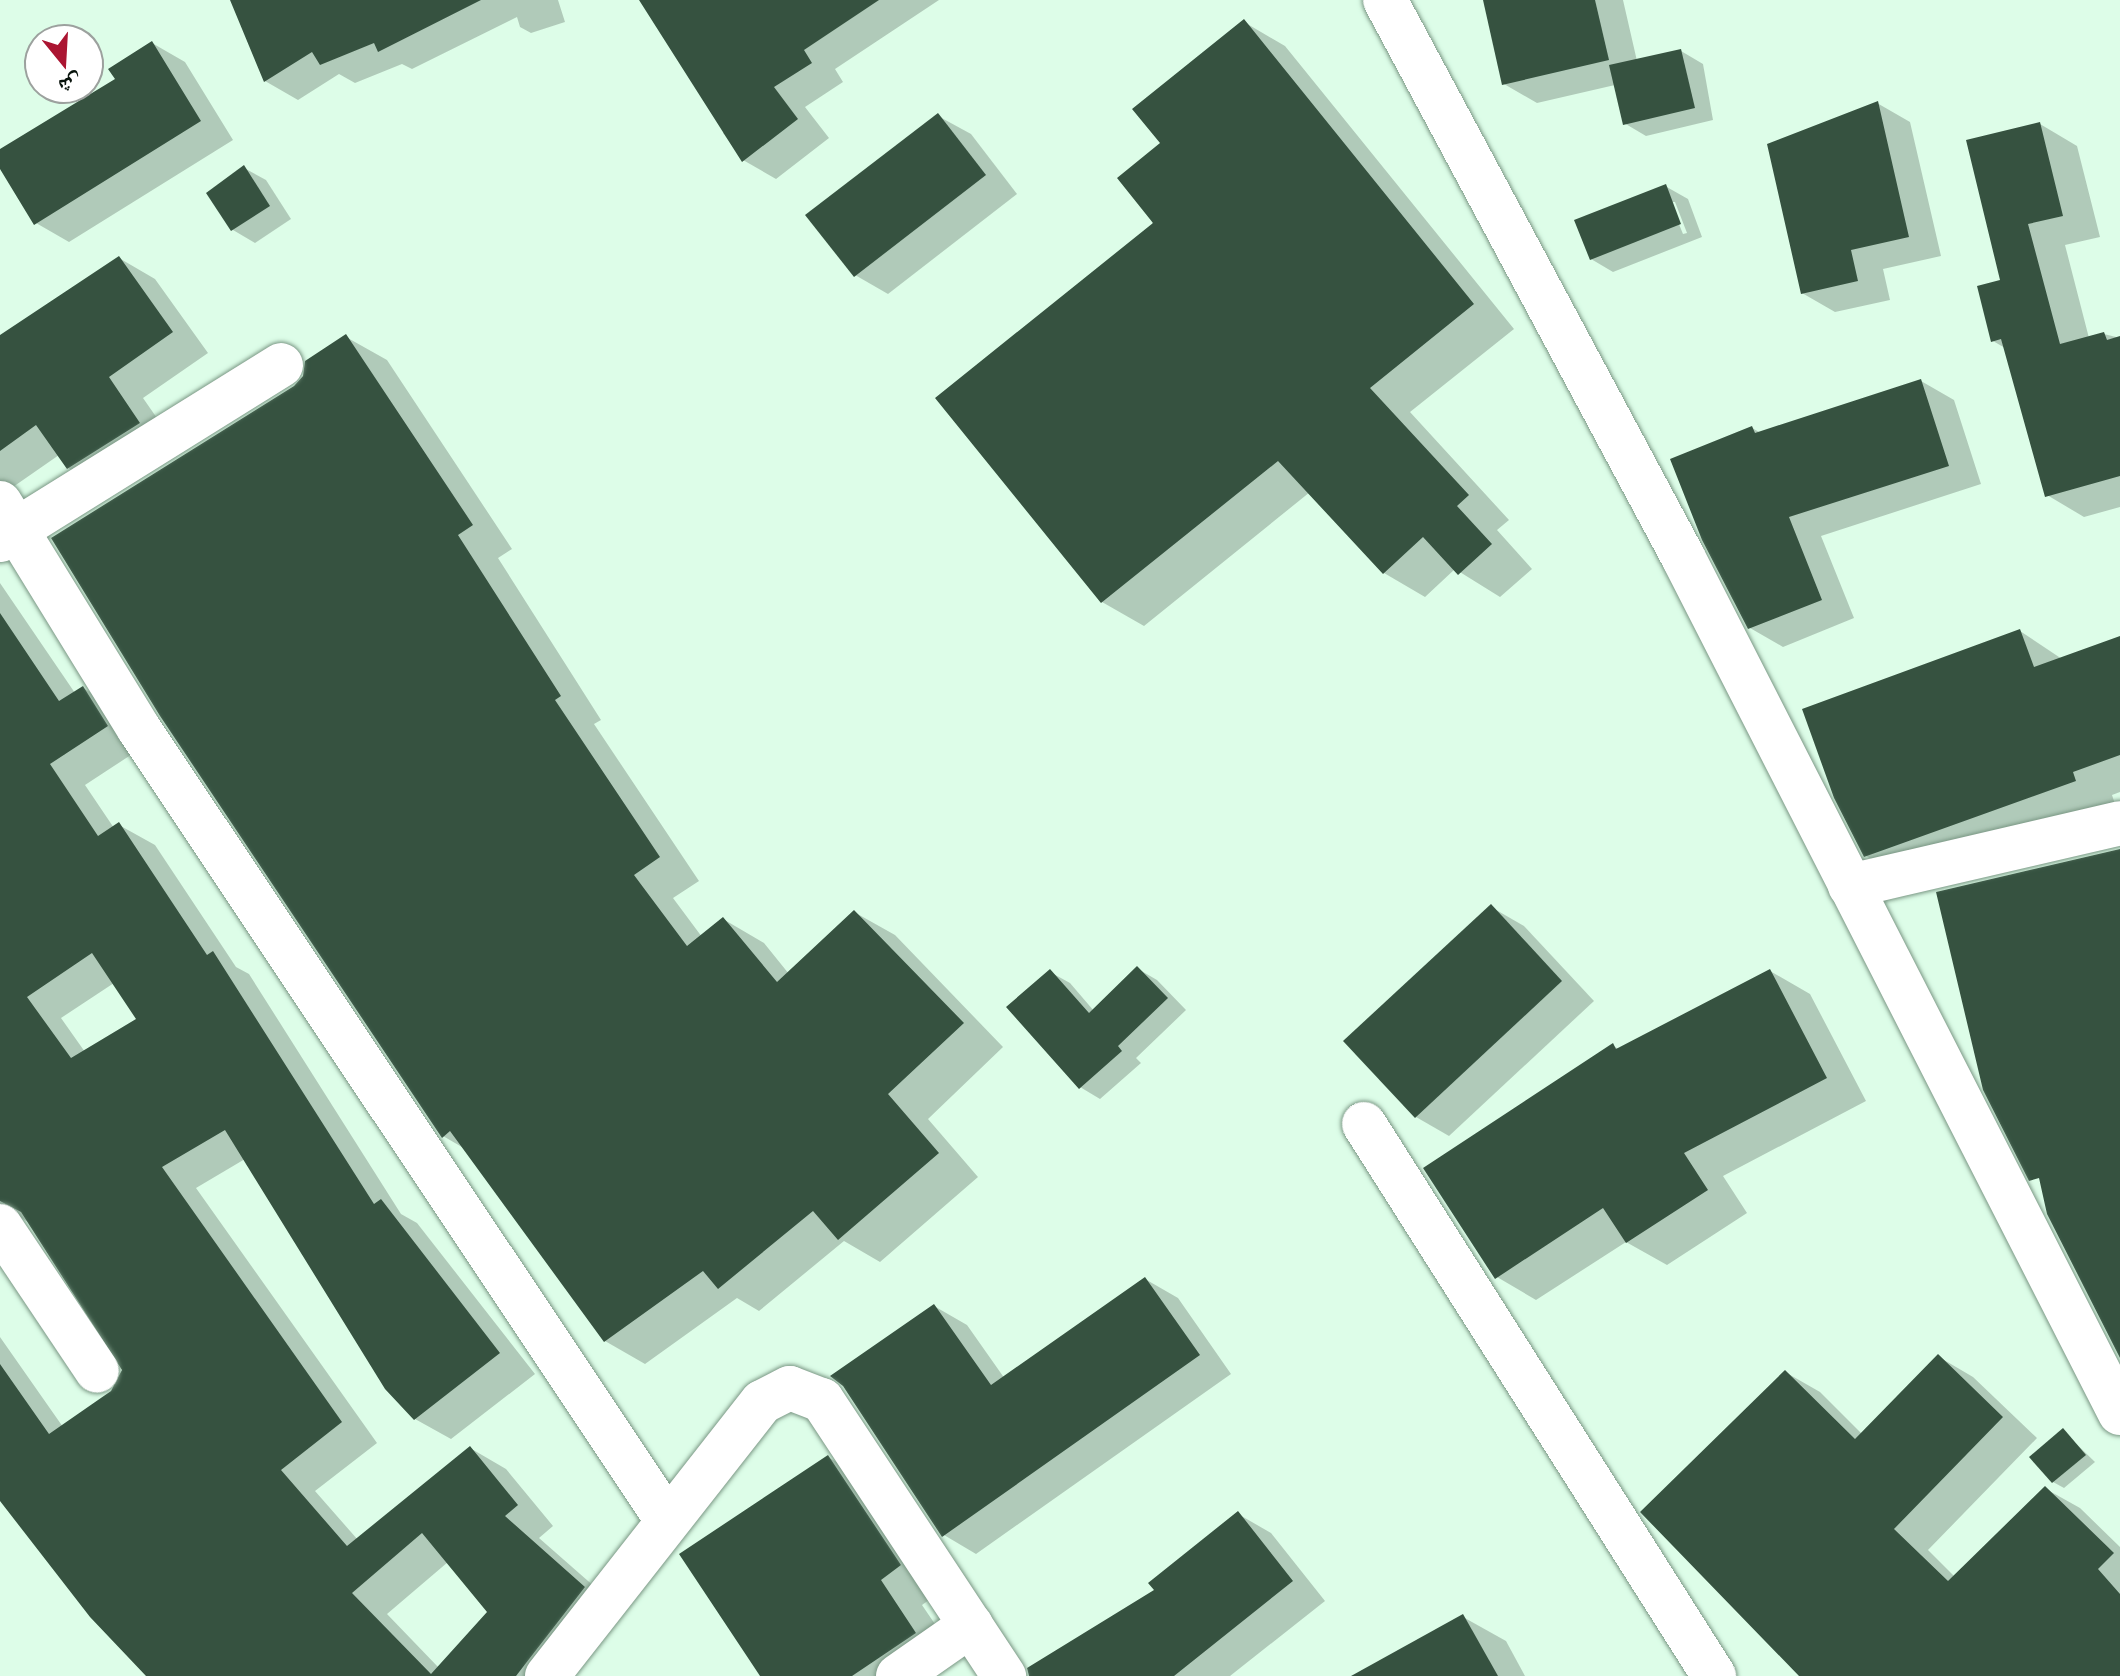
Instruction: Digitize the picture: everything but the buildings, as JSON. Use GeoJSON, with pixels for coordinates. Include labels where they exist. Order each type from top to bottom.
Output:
{"type":"FeatureCollection","features":[{"type":"Feature","properties":{"kind":"street"},"geometry":{"type":"LineString","coordinates":[[1385,0],[1683,557],[2120,1413]]}},
{"type":"Feature","properties":{"kind":"street"},"geometry":{"type":"LineString","coordinates":[[281,365],[5,524],[667,1520]]}},
{"type":"Feature","properties":{"kind":"street"},"geometry":{"type":"LineString","coordinates":[[1850,886],[2120,823]]}},
{"type":"Feature","properties":{"kind":"street"},"geometry":{"type":"LineString","coordinates":[[1364,1124],[1714,1676]]}},
{"type":"Feature","properties":{"kind":"street"},"geometry":{"type":"LineString","coordinates":[[0,1226],[97,1371]]}},
{"type":"Feature","properties":{"kind":"street"},"geometry":{"type":"LineString","coordinates":[[547,1676],[762,1402],[790,1388],[822,1400],[1004,1676]]}},
{"type":"Feature","properties":{"kind":"street"},"geometry":{"type":"LineString","coordinates":[[898,1676],[971,1625]]}}]}
